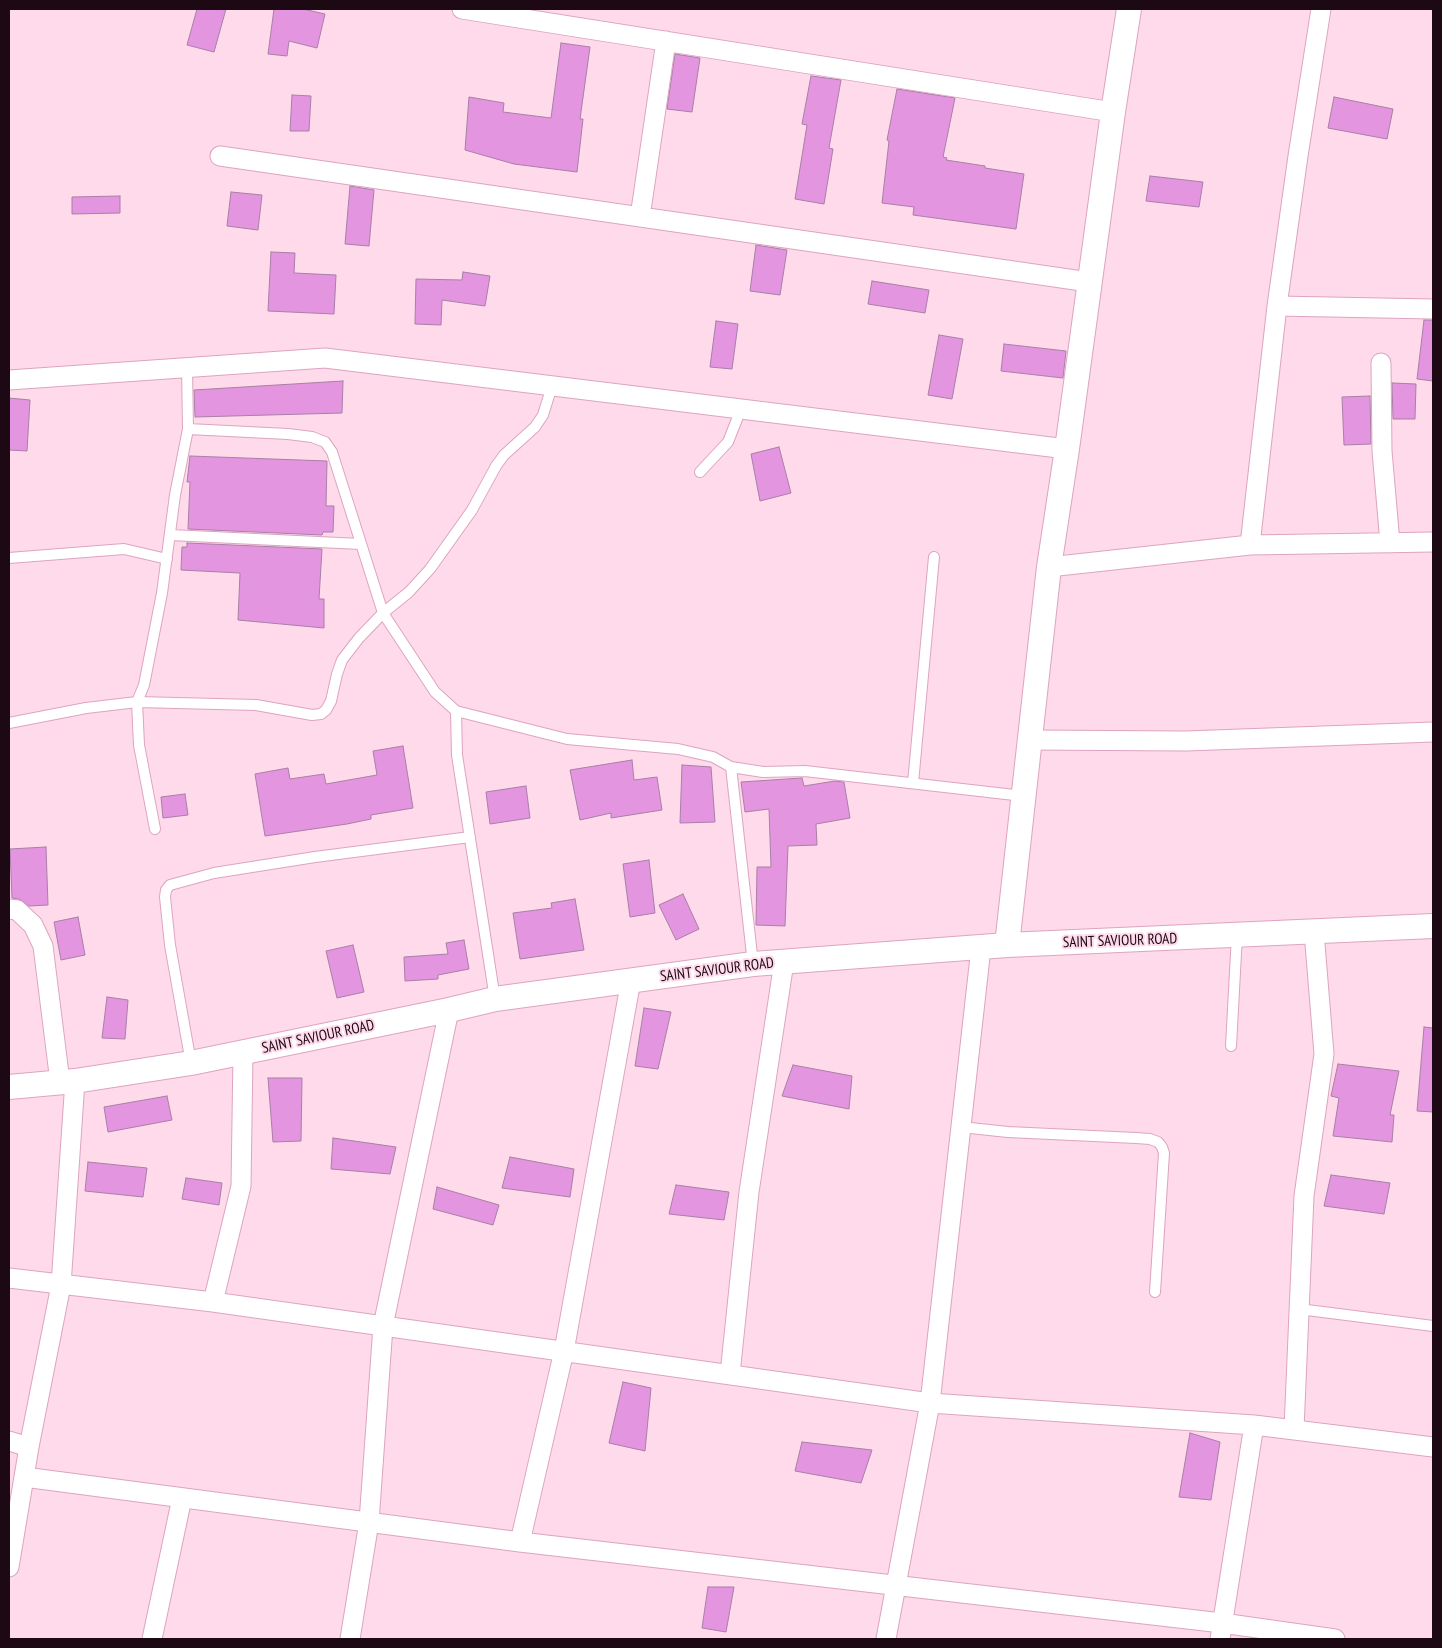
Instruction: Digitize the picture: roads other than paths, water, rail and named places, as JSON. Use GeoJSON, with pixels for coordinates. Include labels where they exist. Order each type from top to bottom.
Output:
{"type":"FeatureCollection","features":[{"type":"Feature","properties":{"kind":"street"},"geometry":{"type":"LineString","coordinates":[[462,9],[1113,112]]}},
{"type":"Feature","properties":{"kind":"street"},"geometry":{"type":"LineString","coordinates":[[1007,946],[1049,567],[1129,9]]}},
{"type":"Feature","properties":{"kind":"street"},"geometry":{"type":"LineString","coordinates":[[1250,545],[1278,306],[1320,9]]}},
{"type":"Feature","properties":{"kind":"street"},"geometry":{"type":"LineString","coordinates":[[640,217],[666,41]]}},
{"type":"Feature","properties":{"kind":"street"},"geometry":{"type":"LineString","coordinates":[[220,156],[1089,282]]}},
{"type":"Feature","properties":{"kind":"street"},"geometry":{"type":"LineString","coordinates":[[1278,306],[1433,309]]}},
{"type":"Feature","properties":{"kind":"street"},"geometry":{"type":"LineString","coordinates":[[9,380],[325,358],[1067,449]]}},
{"type":"Feature","properties":{"kind":"street"},"geometry":{"type":"LineString","coordinates":[[1380,363],[1382,451],[1390,543]]}},
{"type":"Feature","properties":{"kind":"street"},"geometry":{"type":"LineString","coordinates":[[1049,567],[1250,545],[1433,542]]}},
{"type":"Feature","properties":{"kind":"street"},"geometry":{"type":"LineString","coordinates":[[1030,740],[1186,741],[1433,732]]}},
{"type":"Feature","properties":{"kind":"street"},"geometry":{"type":"LineString","coordinates":[[9,909],[17,910],[33,925],[42,946],[67,1082],[61,1285],[29,1447],[9,1566]]}},
{"type":"Feature","properties":{"kind":"street","name":"SAINT SAVIOUR ROAD"},"geometry":{"type":"LineString","coordinates":[[9,1087],[67,1082],[191,1063],[495,999],[753,964],[1007,946],[1433,926]]}},
{"type":"Feature","properties":{"kind":"street"},"geometry":{"type":"LineString","coordinates":[[1294,1430],[1304,1196],[1324,1054],[1314,932]]}},
{"type":"Feature","properties":{"kind":"street"},"geometry":{"type":"LineString","coordinates":[[886,1639],[930,1402],[982,948]]}},
{"type":"Feature","properties":{"kind":"street"},"geometry":{"type":"LineString","coordinates":[[730,1374],[749,1192],[784,962]]}},
{"type":"Feature","properties":{"kind":"street"},"geometry":{"type":"LineString","coordinates":[[520,1542],[564,1351],[631,980]]}},
{"type":"Feature","properties":{"kind":"street"},"geometry":{"type":"LineString","coordinates":[[350,1639],[369,1522],[383,1326],[449,1010]]}},
{"type":"Feature","properties":{"kind":"street"},"geometry":{"type":"LineString","coordinates":[[213,1302],[241,1186],[243,1053]]}},
{"type":"Feature","properties":{"kind":"street"},"geometry":{"type":"LineString","coordinates":[[9,1278],[213,1302],[930,1402],[1254,1424],[1433,1447]]}},
{"type":"Feature","properties":{"kind":"street"},"geometry":{"type":"LineString","coordinates":[[1221,1631],[1254,1424]]}},
{"type":"Feature","properties":{"kind":"street"},"geometry":{"type":"LineString","coordinates":[[9,1442],[29,1447]]}},
{"type":"Feature","properties":{"kind":"street"},"geometry":{"type":"LineString","coordinates":[[24,1478],[520,1542],[895,1585],[1221,1631],[1335,1639]]}},
{"type":"Feature","properties":{"kind":"street"},"geometry":{"type":"LineString","coordinates":[[152,1639],[182,1498]]}},
{"type":"Feature","properties":{"kind":"lane"},"geometry":{"type":"LineString","coordinates":[[155,829],[139,745],[137,702],[144,685],[162,593],[188,429],[187,368]]}},
{"type":"Feature","properties":{"kind":"lane"},"geometry":{"type":"LineString","coordinates":[[9,723],[86,708],[137,702],[256,705],[296,710],[312,715],[321,714],[326,710],[331,701],[342,660],[359,638],[409,592],[430,569],[472,510],[504,455],[535,427],[539,421],[552,386]]}},
{"type":"Feature","properties":{"kind":"lane"},"geometry":{"type":"LineString","coordinates":[[700,472],[728,442],[741,409]]}},
{"type":"Feature","properties":{"kind":"lane"},"geometry":{"type":"LineString","coordinates":[[188,429],[288,434],[312,437],[325,442],[332,452],[383,614],[435,692],[456,711],[568,739],[678,749],[713,756],[731,767],[763,772],[805,771],[1023,796]]}},
{"type":"Feature","properties":{"kind":"lane"},"geometry":{"type":"LineString","coordinates":[[170,535],[361,544]]}},
{"type":"Feature","properties":{"kind":"lane"},"geometry":{"type":"LineString","coordinates":[[9,558],[124,549],[167,559]]}},
{"type":"Feature","properties":{"kind":"lane"},"geometry":{"type":"LineString","coordinates":[[913,783],[934,557]]}},
{"type":"Feature","properties":{"kind":"lane"},"geometry":{"type":"LineString","coordinates":[[456,711],[457,756],[495,999]]}},
{"type":"Feature","properties":{"kind":"lane"},"geometry":{"type":"LineString","coordinates":[[731,767],[753,964]]}},
{"type":"Feature","properties":{"kind":"lane"},"geometry":{"type":"LineString","coordinates":[[191,1063],[170,945],[165,897],[166,890],[170,885],[214,874],[306,859],[470,837]]}},
{"type":"Feature","properties":{"kind":"lane"},"geometry":{"type":"LineString","coordinates":[[1231,1046],[1237,936]]}},
{"type":"Feature","properties":{"kind":"lane"},"geometry":{"type":"LineString","coordinates":[[961,1127],[1008,1132],[1150,1139],[1158,1142],[1164,1153],[1155,1292]]}},
{"type":"Feature","properties":{"kind":"lane"},"geometry":{"type":"LineString","coordinates":[[1299,1309],[1433,1326]]}}]}
